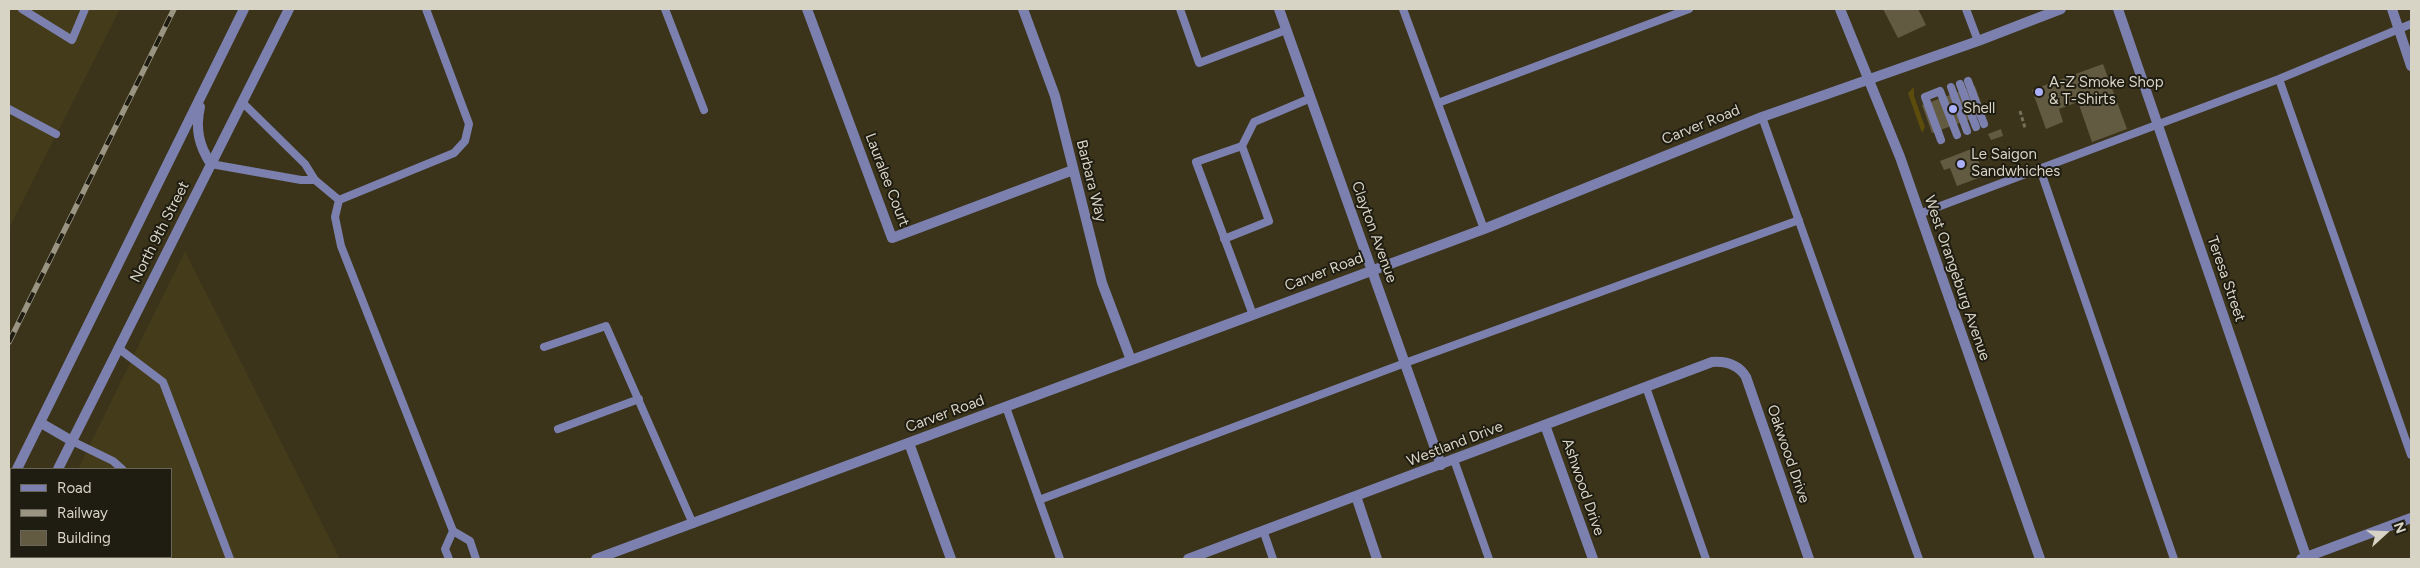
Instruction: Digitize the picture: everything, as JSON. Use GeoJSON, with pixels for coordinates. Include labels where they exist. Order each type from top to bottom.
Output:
{"type":"FeatureCollection","features":[{"type":"Feature","properties":{"kind":"street","name":"North 9th Street"},"geometry":{"type":"LineString","coordinates":[[18,468],[244,9]]}},
{"type":"Feature","properties":{"kind":"street","name":"North 9th Street"},"geometry":{"type":"LineString","coordinates":[[58,468],[289,9]]}},
{"type":"Feature","properties":{"kind":"street","name":"Lauralee Court"},"geometry":{"type":"LineString","coordinates":[[808,9],[892,238],[1073,170]]}},
{"type":"Feature","properties":{"kind":"street","name":"Barbara Way"},"geometry":{"type":"LineString","coordinates":[[1023,9],[1055,96],[1102,282],[1131,360]]}},
{"type":"Feature","properties":{"kind":"street","name":"Clayton Avenue"},"geometry":{"type":"LineString","coordinates":[[1278,9],[1441,465]]}},
{"type":"Feature","properties":{"kind":"street","name":"West Orangeburg Avenue"},"geometry":{"type":"LineString","coordinates":[[1840,9],[1900,157],[2040,559]]}},
{"type":"Feature","properties":{"kind":"street","name":"Carver Road"},"geometry":{"type":"LineString","coordinates":[[596,559],[1484,229],[1762,117],[1978,41],[2061,9]]}},
{"type":"Feature","properties":{"kind":"street","name":"Teresa Street"},"geometry":{"type":"LineString","coordinates":[[2118,9],[2304,559]]}},
{"type":"Feature","properties":{"kind":"street"},"geometry":{"type":"LineString","coordinates":[[2392,9],[2411,66]]}},
{"type":"Feature","properties":{"kind":"street"},"geometry":{"type":"LineString","coordinates":[[202,94],[197,130],[202,149],[211,164]]}},
{"type":"Feature","properties":{"kind":"street","name":"Westland Drive"},"geometry":{"type":"LineString","coordinates":[[1188,559],[1712,362],[1721,361],[1732,364]]}},
{"type":"Feature","properties":{"kind":"street","name":"Oakwood Drive"},"geometry":{"type":"LineString","coordinates":[[1732,364],[1746,377],[1808,559]]}},
{"type":"Feature","properties":{"kind":"street"},"geometry":{"type":"LineString","coordinates":[[41,423],[72,441]]}},
{"type":"Feature","properties":{"kind":"street","name":"Ashwood Drive"},"geometry":{"type":"LineString","coordinates":[[1545,425],[1593,559]]}},
{"type":"Feature","properties":{"kind":"street"},"geometry":{"type":"LineString","coordinates":[[909,444],[951,559]]}},
{"type":"Feature","properties":{"kind":"street"},"geometry":{"type":"LineString","coordinates":[[1356,496],[1377,559]]}},
{"type":"Feature","properties":{"kind":"street"},"geometry":{"type":"LineString","coordinates":[[2304,559],[2411,518]]}},
{"type":"Feature","properties":{"kind":"lane"},"geometry":{"type":"LineString","coordinates":[[22,9],[72,40],[86,9]]}},
{"type":"Feature","properties":{"kind":"lane"},"geometry":{"type":"LineString","coordinates":[[339,200],[454,152],[466,141],[469,124],[426,9]]}},
{"type":"Feature","properties":{"kind":"lane"},"geometry":{"type":"LineString","coordinates":[[665,9],[704,110]]}},
{"type":"Feature","properties":{"kind":"lane"},"geometry":{"type":"LineString","coordinates":[[1180,9],[1199,63],[1286,30]]}},
{"type":"Feature","properties":{"kind":"lane"},"geometry":{"type":"LineString","coordinates":[[1403,9],[1484,229]]}},
{"type":"Feature","properties":{"kind":"lane"},"geometry":{"type":"LineString","coordinates":[[1438,103],[1689,9]]}},
{"type":"Feature","properties":{"kind":"lane"},"geometry":{"type":"LineString","coordinates":[[1966,9],[1978,41]]}},
{"type":"Feature","properties":{"kind":"lane"},"geometry":{"type":"LineString","coordinates":[[1919,214],[2278,80],[2411,24]]}},
{"type":"Feature","properties":{"kind":"lane"},"geometry":{"type":"LineString","coordinates":[[2278,80],[2411,455]]}},
{"type":"Feature","properties":{"kind":"lane"},"geometry":{"type":"LineString","coordinates":[[1964,83],[1980,126]]}},
{"type":"Feature","properties":{"kind":"lane"},"geometry":{"type":"LineString","coordinates":[[1951,87],[1967,131]]}},
{"type":"Feature","properties":{"kind":"lane"},"geometry":{"type":"LineString","coordinates":[[1942,140],[1925,97],[1940,91],[1957,135]]}},
{"type":"Feature","properties":{"kind":"lane"},"geometry":{"type":"LineString","coordinates":[[1253,315],[1196,162],[1242,146],[1254,122],[1311,98]]}},
{"type":"Feature","properties":{"kind":"lane"},"geometry":{"type":"LineString","coordinates":[[242,102],[305,164],[315,180],[339,200]]}},
{"type":"Feature","properties":{"kind":"lane"},"geometry":{"type":"LineString","coordinates":[[9,108],[56,134]]}},
{"type":"Feature","properties":{"kind":"lane"},"geometry":{"type":"LineString","coordinates":[[1762,117],[1919,559]]}},
{"type":"Feature","properties":{"kind":"lane"},"geometry":{"type":"LineString","coordinates":[[1224,239],[1269,221],[1242,146]]}},
{"type":"Feature","properties":{"kind":"lane"},"geometry":{"type":"LineString","coordinates":[[211,164],[301,180],[315,180]]}},
{"type":"Feature","properties":{"kind":"lane"},"geometry":{"type":"LineString","coordinates":[[2040,169],[2174,559]]}},
{"type":"Feature","properties":{"kind":"lane"},"geometry":{"type":"LineString","coordinates":[[339,200],[335,217],[340,246],[453,531],[470,541],[476,559]]}},
{"type":"Feature","properties":{"kind":"lane"},"geometry":{"type":"LineString","coordinates":[[1039,500],[1405,363],[1799,220]]}},
{"type":"Feature","properties":{"kind":"lane"},"geometry":{"type":"LineString","coordinates":[[544,347],[606,326],[693,524]]}},
{"type":"Feature","properties":{"kind":"lane"},"geometry":{"type":"LineString","coordinates":[[118,348],[163,382],[230,559]]}},
{"type":"Feature","properties":{"kind":"lane"},"geometry":{"type":"LineString","coordinates":[[1646,387],[1706,559]]}},
{"type":"Feature","properties":{"kind":"lane"},"geometry":{"type":"LineString","coordinates":[[558,429],[639,399]]}},
{"type":"Feature","properties":{"kind":"lane"},"geometry":{"type":"LineString","coordinates":[[1006,407],[1060,559]]}},
{"type":"Feature","properties":{"kind":"lane"},"geometry":{"type":"LineString","coordinates":[[72,441],[113,461],[121,468]]}},
{"type":"Feature","properties":{"kind":"lane"},"geometry":{"type":"LineString","coordinates":[[1454,460],[1489,559]]}},
{"type":"Feature","properties":{"kind":"lane"},"geometry":{"type":"LineString","coordinates":[[1262,530],[1273,559]]}},
{"type":"Feature","properties":{"kind":"lane"},"geometry":{"type":"LineString","coordinates":[[450,559],[445,549],[453,531]]}},
{"type":"Feature","properties":{"kind":"path"},"geometry":{"type":"LineString","coordinates":[[2020,110],[2025,128]]}},
{"type":"Feature","properties":{"kind":"shaded area"},"geometry":{"type":"Polygon","coordinates":[[[9,9],[120,9],[9,228],[9,9]]]}},
{"type":"Feature","properties":{"kind":"shaded area"},"geometry":{"type":"Polygon","coordinates":[[[1914,87],[1914,96],[1925,127],[1922,133],[1908,93],[1914,87]]]}},
{"type":"Feature","properties":{"kind":"shaded area"},"geometry":{"type":"Polygon","coordinates":[[[185,251],[340,559],[34,559],[172,558],[172,468],[78,468],[185,251]]]}},
{"type":"Feature","properties":{"kind":"building"},"geometry":{"type":"Polygon","coordinates":[[[1883,9],[1918,9],[1926,25],[1898,38],[1883,9]]]}},
{"type":"Feature","properties":{"kind":"building"},"geometry":{"type":"Polygon","coordinates":[[[2103,64],[2127,129],[2092,142],[2078,102],[2059,109],[2063,122],[2046,129],[2032,90],[2103,64]]]}},
{"type":"Feature","properties":{"kind":"building","name":"Shell"},"geometry":{"type":"Polygon","coordinates":[[[1975,86],[1985,114],[1932,133],[1922,105],[1975,86]]]}},
{"type":"Feature","properties":{"kind":"building"},"geometry":{"type":"Polygon","coordinates":[[[2001,129],[2003,136],[1991,140],[1988,134],[2001,129]]]}},
{"type":"Feature","properties":{"kind":"building","name":"Le Saigon Sandwhiches"},"geometry":{"type":"Polygon","coordinates":[[[1974,148],[1984,176],[1957,186],[1950,168],[1944,170],[1940,161],[1974,148]]]}},
{"type":"Feature","properties":{"kind":"railway"},"geometry":{"type":"LineString","coordinates":[[9,342],[174,9]]}},
{"type":"Feature","properties":{"kind":"place","name":"A-Z Smoke Shop & T-Shirts"},"geometry":{"type":"Point","coordinates":[2039,92]}},
{"type":"Feature","properties":{"kind":"place","name":"Shell"},"geometry":{"type":"Point","coordinates":[1953,109]}},
{"type":"Feature","properties":{"kind":"place","name":"Le Saigon Sandwhiches"},"geometry":{"type":"Point","coordinates":[1961,164]}}]}
